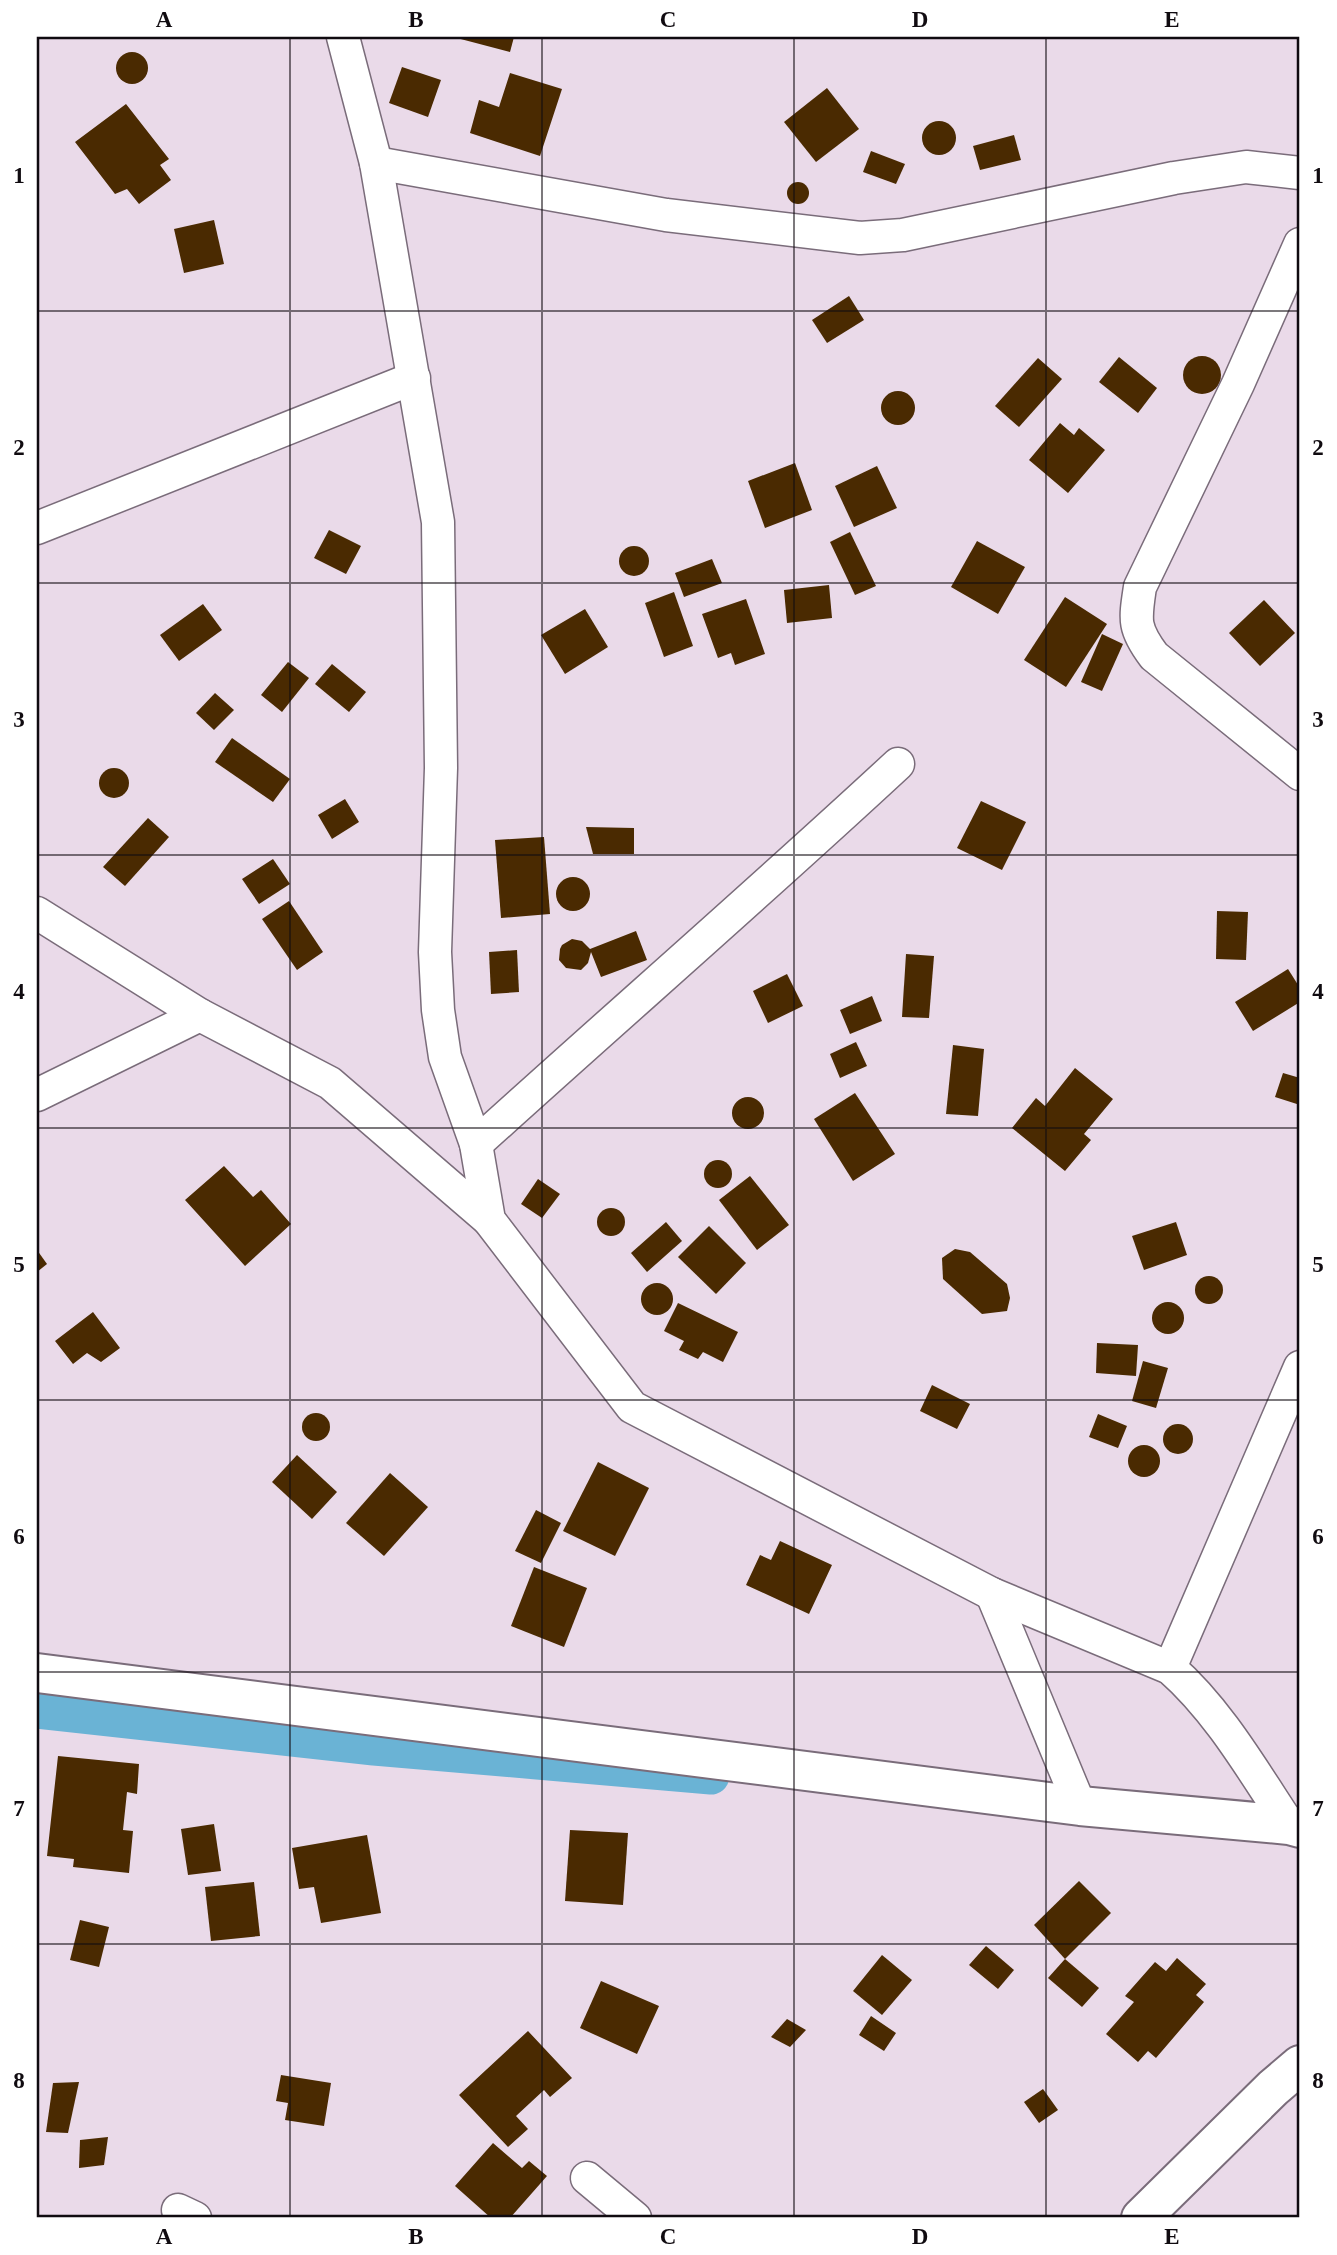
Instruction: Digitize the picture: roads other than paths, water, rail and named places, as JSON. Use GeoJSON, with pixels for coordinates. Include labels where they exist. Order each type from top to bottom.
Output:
{"type":"FeatureCollection","features":[{"type":"Feature","properties":{"kind":"street"},"geometry":{"type":"LineString","coordinates":[[343,37],[376,163],[438,522],[440,754],[435,952],[438,1010],[444,1057],[476,1144],[489,1220]]}},
{"type":"Feature","properties":{"kind":"street"},"geometry":{"type":"LineString","coordinates":[[376,163],[666,215],[860,238],[903,234],[1174,178],[1246,167],[1300,173]]}},
{"type":"Feature","properties":{"kind":"street"},"geometry":{"type":"LineString","coordinates":[[1300,244],[1238,384],[1140,587],[1136,613],[1138,635],[1154,656],[1300,774]]}},
{"type":"Feature","properties":{"kind":"street"},"geometry":{"type":"LineString","coordinates":[[37,528],[414,378]]}},
{"type":"Feature","properties":{"kind":"street"},"geometry":{"type":"LineString","coordinates":[[476,1144],[898,764]]}},
{"type":"Feature","properties":{"kind":"street"},"geometry":{"type":"LineString","coordinates":[[37,913],[200,1015],[330,1083],[489,1220],[632,1407],[992,1594],[1170,1668],[1193,1688],[1212,1712],[1295,1826]]}},
{"type":"Feature","properties":{"kind":"street"},"geometry":{"type":"LineString","coordinates":[[37,1095],[200,1015]]}},
{"type":"Feature","properties":{"kind":"street"},"geometry":{"type":"LineString","coordinates":[[1170,1668],[1300,1367]]}},
{"type":"Feature","properties":{"kind":"street"},"geometry":{"type":"LineString","coordinates":[[992,1594],[1080,1806]]}},
{"type":"Feature","properties":{"kind":"street"},"geometry":{"type":"LineString","coordinates":[[37,1673],[1080,1806],[1295,1826]]}},
{"type":"Feature","properties":{"kind":"street"},"geometry":{"type":"LineString","coordinates":[[1141,2218],[1273,2088],[1300,2065]]}},
{"type":"Feature","properties":{"kind":"street"},"geometry":{"type":"LineString","coordinates":[[587,2178],[635,2218]]}},
{"type":"Feature","properties":{"kind":"waterway"},"geometry":{"type":"LineString","coordinates":[[37,1710],[374,1747],[711,1776]]}}]}
